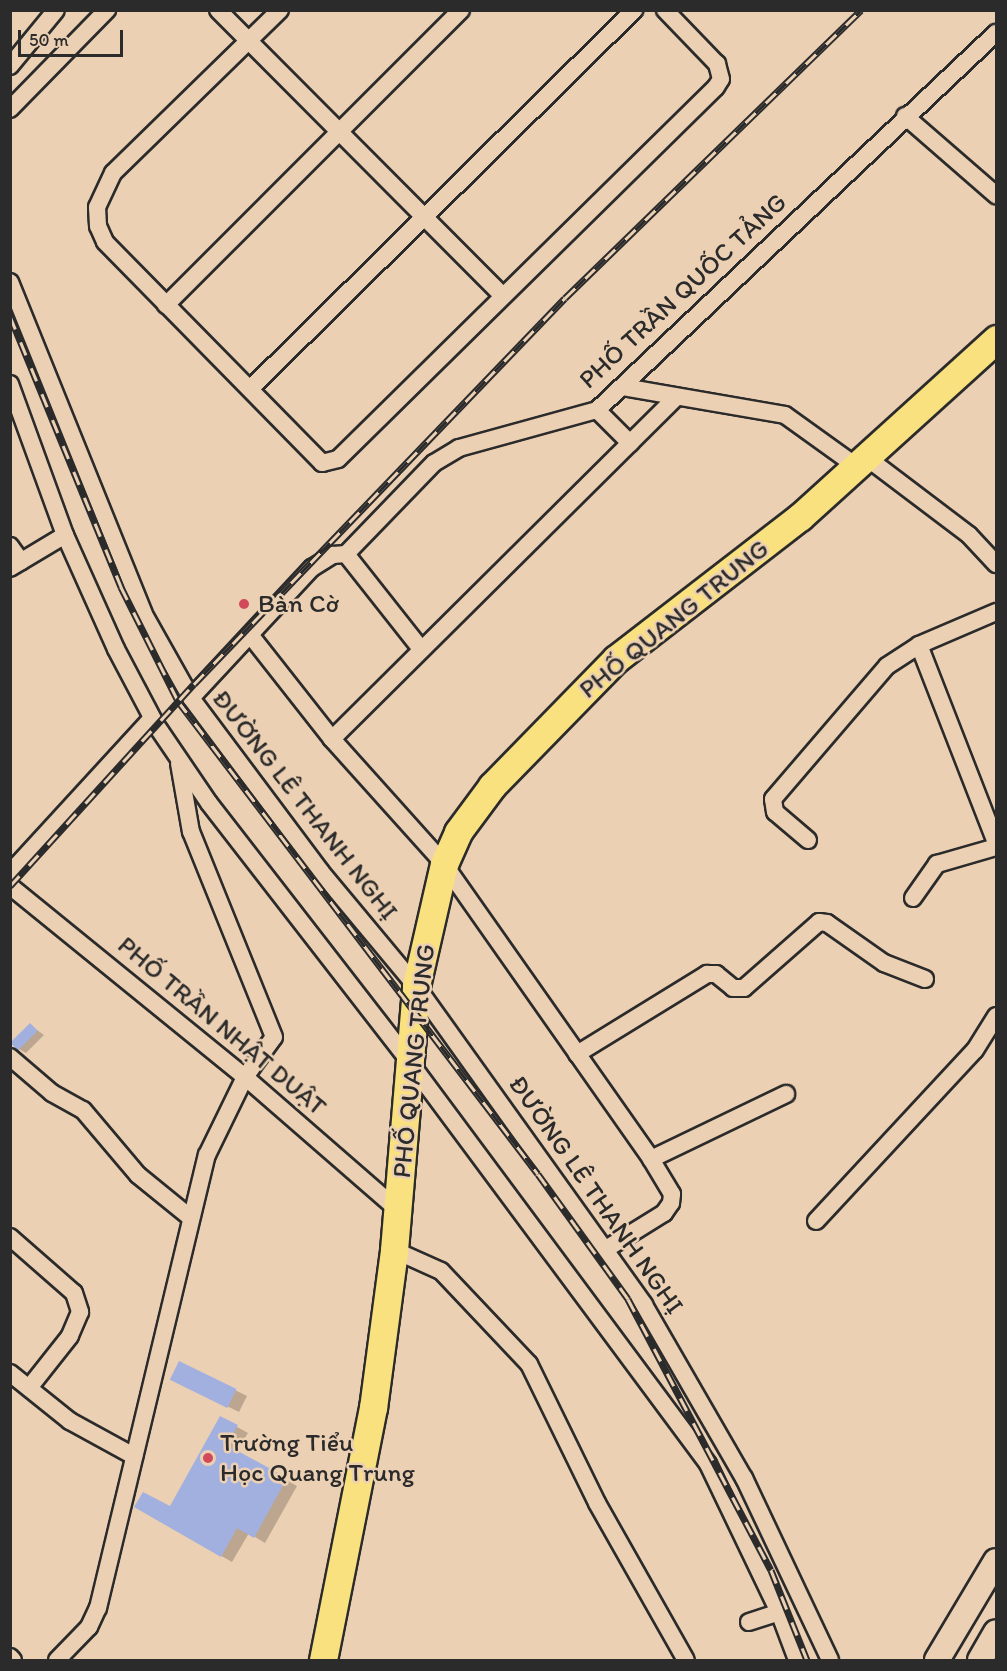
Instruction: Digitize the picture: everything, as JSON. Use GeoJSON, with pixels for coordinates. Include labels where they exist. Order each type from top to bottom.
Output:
{"type":"FeatureCollection","features":[{"type":"Feature","properties":{"kind":"main road","name":"PHỐ QUANG TRUNG"},"geometry":{"type":"LineString","coordinates":[[323,1660],[373,1408],[394,1250],[408,1060],[416,986],[444,864],[458,832],[492,786],[616,659],[800,517],[996,339]]}},
{"type":"Feature","properties":{"kind":"main road"},"geometry":{"type":"LineString","coordinates":[[937,1660],[996,1561]]}},
{"type":"Feature","properties":{"kind":"main road"},"geometry":{"type":"LineString","coordinates":[[980,1660],[996,1632]]}},
{"type":"Feature","properties":{"kind":"street"},"geometry":{"type":"LineString","coordinates":[[10,66],[57,10]]}},
{"type":"Feature","properties":{"kind":"street"},"geometry":{"type":"LineString","coordinates":[[10,110],[107,10]]}},
{"type":"Feature","properties":{"kind":"street"},"geometry":{"type":"LineString","coordinates":[[218,10],[502,295]]}},
{"type":"Feature","properties":{"kind":"street"},"geometry":{"type":"LineString","coordinates":[[280,10],[113,173],[101,191],[96,207],[98,226],[105,242],[250,389],[316,460],[330,463],[721,79],[717,64],[664,10]]}},
{"type":"Feature","properties":{"kind":"street"},"geometry":{"type":"LineString","coordinates":[[166,305],[460,10]]}},
{"type":"Feature","properties":{"kind":"street"},"geometry":{"type":"LineString","coordinates":[[250,389],[634,10]]}},
{"type":"Feature","properties":{"kind":"street","name":"PHỐ TRẦN QUỐC TẢNG"},"geometry":{"type":"LineString","coordinates":[[191,698],[312,568],[333,555],[346,554],[446,455],[597,410],[904,116],[996,33]]}},
{"type":"Feature","properties":{"kind":"street"},"geometry":{"type":"LineString","coordinates":[[904,116],[996,195]]}},
{"type":"Feature","properties":{"kind":"street","name":"ĐƯỜNG LÊ THANH NGHỊ"},"geometry":{"type":"LineString","coordinates":[[10,282],[146,618],[191,698],[321,872],[416,986],[644,1305],[744,1478],[830,1660]]}},
{"type":"Feature","properties":{"kind":"street"},"geometry":{"type":"LineString","coordinates":[[10,384],[65,535],[152,718],[178,759],[408,1060],[708,1464],[778,1611],[797,1660]]}},
{"type":"Feature","properties":{"kind":"street"},"geometry":{"type":"LineString","coordinates":[[623,387],[674,399],[785,415],[861,462],[969,535],[996,564]]}},
{"type":"Feature","properties":{"kind":"street"},"geometry":{"type":"LineString","coordinates":[[332,739],[674,399]]}},
{"type":"Feature","properties":{"kind":"street"},"geometry":{"type":"LineString","coordinates":[[597,410],[630,443]]}},
{"type":"Feature","properties":{"kind":"street"},"geometry":{"type":"LineString","coordinates":[[10,546],[16,565],[65,535]]}},
{"type":"Feature","properties":{"kind":"street"},"geometry":{"type":"LineString","coordinates":[[346,554],[421,649]]}},
{"type":"Feature","properties":{"kind":"street"},"geometry":{"type":"LineString","coordinates":[[808,840],[775,812],[773,799],[875,678],[919,645],[996,612]]}},
{"type":"Feature","properties":{"kind":"street"},"geometry":{"type":"LineString","coordinates":[[251,636],[332,739],[444,864],[651,1159],[672,1194],[671,1203],[664,1213],[606,1249]]}},
{"type":"Feature","properties":{"kind":"street"},"geometry":{"type":"LineString","coordinates":[[919,645],[996,842]]}},
{"type":"Feature","properties":{"kind":"street"},"geometry":{"type":"LineString","coordinates":[[10,873],[152,718]]}},
{"type":"Feature","properties":{"kind":"street"},"geometry":{"type":"LineString","coordinates":[[57,1660],[89,1627],[98,1608],[207,1155],[245,1077],[271,1044],[274,1030],[191,832],[178,759]]}},
{"type":"Feature","properties":{"kind":"street"},"geometry":{"type":"LineString","coordinates":[[913,898],[937,864],[996,848]]}},
{"type":"Feature","properties":{"kind":"street","name":"PHỐ TRẦN NHẬT DUẬT"},"geometry":{"type":"LineString","coordinates":[[13,892],[245,1077],[398,1210]]}},
{"type":"Feature","properties":{"kind":"street"},"geometry":{"type":"LineString","coordinates":[[577,1054],[707,974],[717,974],[733,988],[744,988],[819,922],[827,923],[884,963],[925,979]]}},
{"type":"Feature","properties":{"kind":"street"},"geometry":{"type":"LineString","coordinates":[[816,1221],[975,1050],[996,1016]]}},
{"type":"Feature","properties":{"kind":"street"},"geometry":{"type":"LineString","coordinates":[[11,1057],[52,1093],[83,1110],[138,1175],[191,1218]]}},
{"type":"Feature","properties":{"kind":"street"},"geometry":{"type":"LineString","coordinates":[[651,1159],[786,1094]]}},
{"type":"Feature","properties":{"kind":"street"},"geometry":{"type":"LineString","coordinates":[[10,1237],[74,1293],[80,1312],[70,1336],[29,1388]]}},
{"type":"Feature","properties":{"kind":"street"},"geometry":{"type":"LineString","coordinates":[[394,1250],[441,1271],[529,1364],[597,1503],[686,1660]]}},
{"type":"Feature","properties":{"kind":"street"},"geometry":{"type":"LineString","coordinates":[[10,1373],[70,1421],[134,1456]]}},
{"type":"Feature","properties":{"kind":"street"},"geometry":{"type":"LineString","coordinates":[[749,1622],[778,1611]]}},
{"type":"Feature","properties":{"kind":"building"},"geometry":{"type":"Polygon","coordinates":[[[30,1023],[38,1031],[18,1051],[10,1043],[30,1023]]]}},
{"type":"Feature","properties":{"kind":"building"},"geometry":{"type":"Polygon","coordinates":[[[179,1361],[237,1389],[227,1408],[170,1380],[179,1361]]]}},
{"type":"Feature","properties":{"kind":"building","name":"Trường Tiểu Học Quang Trung"},"geometry":{"type":"Polygon","coordinates":[[[220,1416],[238,1425],[227,1445],[287,1478],[254,1538],[237,1528],[221,1557],[134,1507],[143,1492],[170,1506],[220,1416]]]}},
{"type":"Feature","properties":{"kind":"railway"},"geometry":{"type":"LineString","coordinates":[[10,886],[194,684],[565,298],[861,10]]}},
{"type":"Feature","properties":{"kind":"railway"},"geometry":{"type":"LineString","coordinates":[[10,316],[121,587],[178,701],[538,1174],[628,1299],[771,1570],[807,1660]]}},
{"type":"Feature","properties":{"kind":"place","name":"Bàn Cờ"},"geometry":{"type":"Point","coordinates":[244,604]}},
{"type":"Feature","properties":{"kind":"place","name":"Trường Tiểu Học Quang Trung"},"geometry":{"type":"Point","coordinates":[208,1458]}}]}
